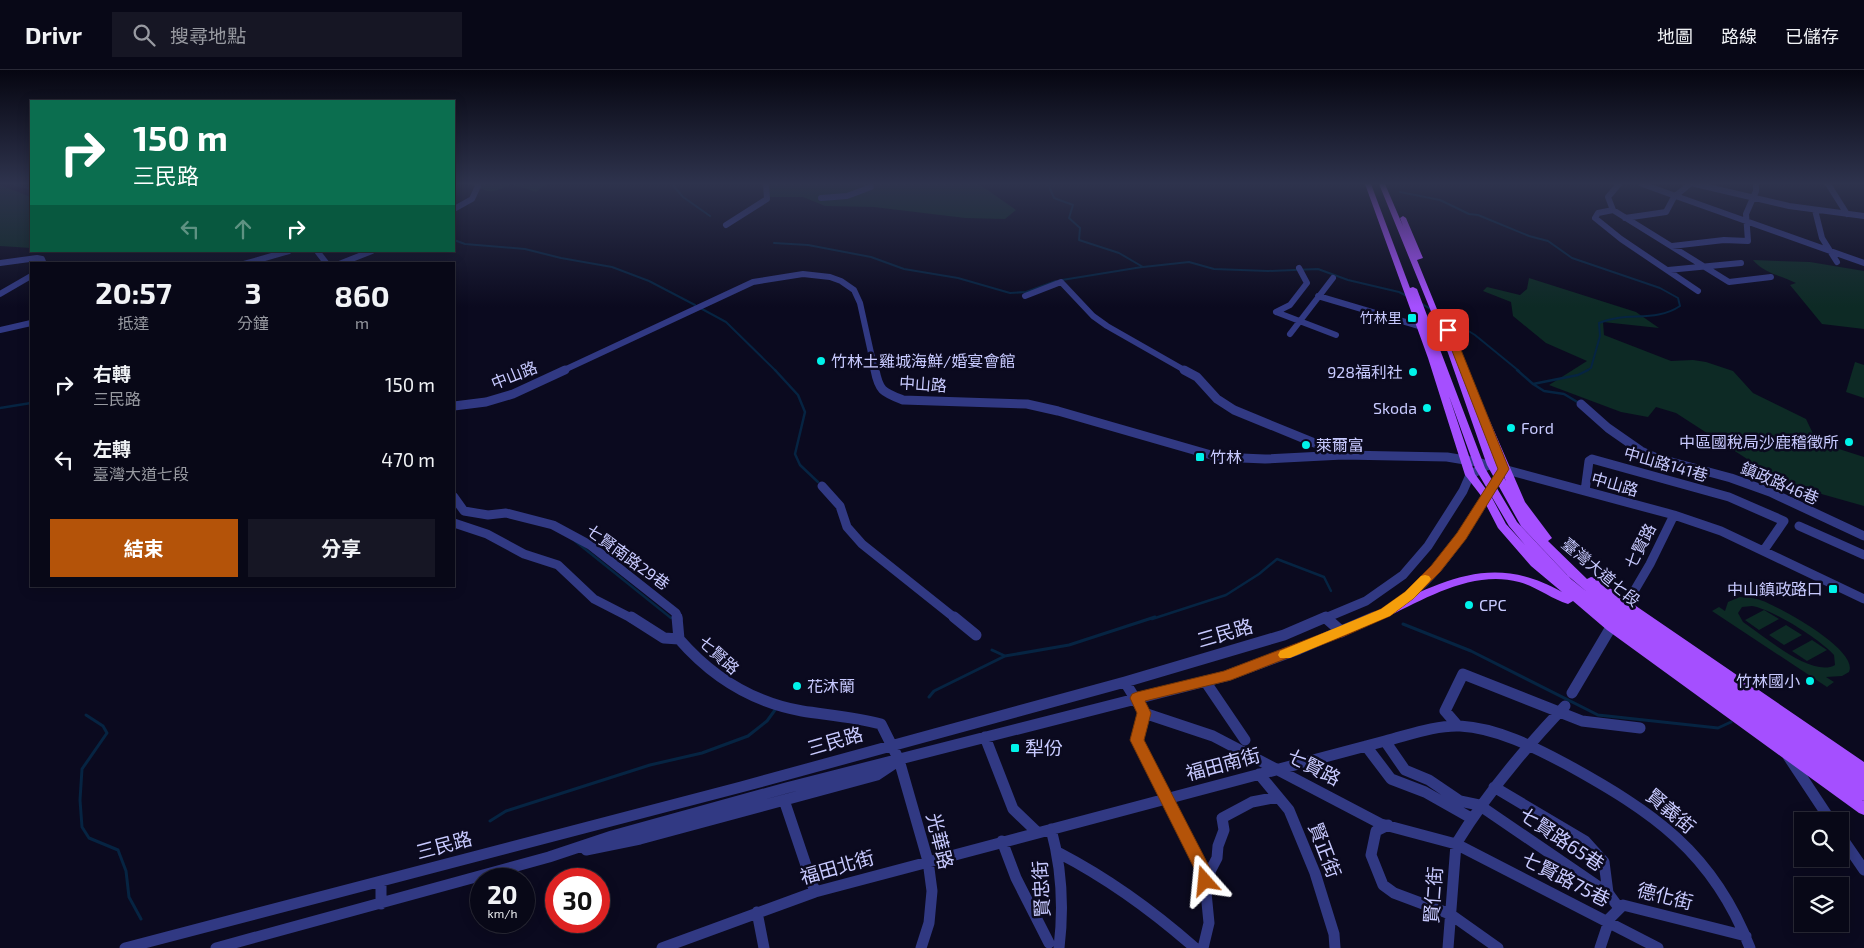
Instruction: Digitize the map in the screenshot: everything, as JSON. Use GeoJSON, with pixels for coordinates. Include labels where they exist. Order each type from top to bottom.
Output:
{"type":"FeatureCollection","features":[{"type":"Feature","properties":{"kind":"main road","name":"臺灣大道七段"},"geometry":{"type":"LineString","coordinates":[[1383,225],[1432,358],[1464,459],[1520,503],[1562,556],[1589,580],[1618,616],[1787,754],[1864,809]]}},
{"type":"Feature","properties":{"kind":"main road","name":"臺灣大道七段"},"geometry":{"type":"LineString","coordinates":[[1388,225],[1419,306],[1475,468]]}},
{"type":"Feature","properties":{"kind":"main road","name":"臺灣大道七段"},"geometry":{"type":"LineString","coordinates":[[1399,225],[1452,353],[1492,465],[1495,482]]}},
{"type":"Feature","properties":{"kind":"main road","name":"臺灣大道七段"},"geometry":{"type":"LineString","coordinates":[[1404,225],[1495,482],[1513,524],[1563,578],[1864,782]]}},
{"type":"Feature","properties":{"kind":"main road","name":"臺灣大道七段"},"geometry":{"type":"LineString","coordinates":[[1419,306],[1417,311],[1431,348],[1432,358]]}},
{"type":"Feature","properties":{"kind":"main road"},"geometry":{"type":"LineString","coordinates":[[1385,612],[1452,582],[1474,576],[1506,575],[1532,580],[1618,616]]}},
{"type":"Feature","properties":{"kind":"main road","name":"臺灣大道七段"},"geometry":{"type":"LineString","coordinates":[[1618,616],[1864,770]]}},
{"type":"Feature","properties":{"kind":"main road","name":"臺灣大道七段"},"geometry":{"type":"LineString","coordinates":[[1618,616],[1864,795]]}},
{"type":"Feature","properties":{"kind":"street"},"geometry":{"type":"LineString","coordinates":[[1603,225],[1698,291]]}},
{"type":"Feature","properties":{"kind":"street"},"geometry":{"type":"LineString","coordinates":[[1637,225],[1729,282],[1771,277]]}},
{"type":"Feature","properties":{"kind":"street"},"geometry":{"type":"LineString","coordinates":[[1672,246],[1724,240],[1748,241],[1747,225]]}},
{"type":"Feature","properties":{"kind":"street"},"geometry":{"type":"LineString","coordinates":[[1754,225],[1864,263]]}},
{"type":"Feature","properties":{"kind":"street"},"geometry":{"type":"LineString","coordinates":[[1817,225],[1818,231],[1828,251],[1837,262]]}},
{"type":"Feature","properties":{"kind":"street"},"geometry":{"type":"LineString","coordinates":[[251,262],[286,252]]}},
{"type":"Feature","properties":{"kind":"street"},"geometry":{"type":"LineString","coordinates":[[318,252],[325,262]]}},
{"type":"Feature","properties":{"kind":"street"},"geometry":{"type":"LineString","coordinates":[[344,262],[369,252]]}},
{"type":"Feature","properties":{"kind":"street"},"geometry":{"type":"LineString","coordinates":[[0,263],[32,258],[42,259],[43,262]]}},
{"type":"Feature","properties":{"kind":"street"},"geometry":{"type":"LineString","coordinates":[[1668,270],[1741,263]]}},
{"type":"Feature","properties":{"kind":"street"},"geometry":{"type":"LineString","coordinates":[[1300,270],[1307,283],[1288,306],[1276,312],[1336,335]]}},
{"type":"Feature","properties":{"kind":"street","name":"中山路"},"geometry":{"type":"LineString","coordinates":[[455,406],[486,402],[513,394],[753,282],[776,276],[800,274],[842,282],[851,287],[860,303],[878,385],[881,390],[891,396],[916,402],[963,401],[1027,404],[1218,457],[1264,459],[1342,455],[1464,459],[1475,468]]}},
{"type":"Feature","properties":{"kind":"street"},"geometry":{"type":"LineString","coordinates":[[0,294],[30,277]]}},
{"type":"Feature","properties":{"kind":"street"},"geometry":{"type":"LineString","coordinates":[[1290,334],[1333,278]]}},
{"type":"Feature","properties":{"kind":"street","name":"中山路"},"geometry":{"type":"LineString","coordinates":[[1025,296],[1061,282],[1093,316],[1197,377],[1218,399],[1234,410],[1342,455]]}},
{"type":"Feature","properties":{"kind":"street"},"geometry":{"type":"LineString","coordinates":[[1318,296],[1419,326]]}},
{"type":"Feature","properties":{"kind":"street"},"geometry":{"type":"LineString","coordinates":[[0,330],[30,323]]}},
{"type":"Feature","properties":{"kind":"street","name":"鎮政路46巷"},"geometry":{"type":"LineString","coordinates":[[1581,404],[1620,437],[1641,451],[1657,458],[1754,486],[1864,536]]}},
{"type":"Feature","properties":{"kind":"street","name":"中山路141巷"},"geometry":{"type":"LineString","coordinates":[[1586,491],[1589,461],[1592,459],[1729,497],[1784,521],[1764,550]]}},
{"type":"Feature","properties":{"kind":"street"},"geometry":{"type":"LineString","coordinates":[[1475,468],[1492,465]]}},
{"type":"Feature","properties":{"kind":"street","name":"三民路"},"geometry":{"type":"LineString","coordinates":[[125,948],[741,787],[1125,682],[1284,635],[1366,601],[1403,575],[1428,546],[1463,491],[1475,468]]}},
{"type":"Feature","properties":{"kind":"street","name":"中山路"},"geometry":{"type":"LineString","coordinates":[[1495,482],[1586,491],[1674,515],[1764,550],[1863,596]]}},
{"type":"Feature","properties":{"kind":"street","name":"三民路"},"geometry":{"type":"LineString","coordinates":[[216,948],[549,857],[640,828],[1226,676],[1290,653],[1385,612],[1410,595],[1436,569],[1462,536],[1495,482]]}},
{"type":"Feature","properties":{"kind":"street"},"geometry":{"type":"LineString","coordinates":[[822,486],[840,506],[847,527],[862,544],[976,635]]}},
{"type":"Feature","properties":{"kind":"street","name":"七賢南路29巷"},"geometry":{"type":"LineString","coordinates":[[455,498],[464,511],[488,515],[506,513],[553,525],[590,545],[676,613],[679,622],[679,638]]}},
{"type":"Feature","properties":{"kind":"street","name":"七賢路"},"geometry":{"type":"LineString","coordinates":[[1572,693],[1650,564],[1674,515]]}},
{"type":"Feature","properties":{"kind":"street","name":"七賢路"},"geometry":{"type":"LineString","coordinates":[[455,523],[487,534],[524,554],[558,565],[594,599],[634,619],[664,638],[679,638],[690,652],[723,682],[735,690],[761,700],[800,711],[866,719],[881,724],[890,745]]}},
{"type":"Feature","properties":{"kind":"street"},"geometry":{"type":"LineString","coordinates":[[1799,526],[1864,555]]}},
{"type":"Feature","properties":{"kind":"street"},"geometry":{"type":"LineString","coordinates":[[1326,618],[1342,632]]}},
{"type":"Feature","properties":{"kind":"street"},"geometry":{"type":"LineString","coordinates":[[1458,726],[1445,711],[1463,674],[1562,709],[1582,721],[1640,728]]}},
{"type":"Feature","properties":{"kind":"street"},"geometry":{"type":"LineString","coordinates":[[1205,681],[1245,740]]}},
{"type":"Feature","properties":{"kind":"street"},"geometry":{"type":"LineString","coordinates":[[1125,682],[1137,698],[1144,713],[1137,740],[1204,872],[1209,923],[1203,948]]}},
{"type":"Feature","properties":{"kind":"street"},"geometry":{"type":"LineString","coordinates":[[1456,844],[1479,805],[1528,743],[1562,709]]}},
{"type":"Feature","properties":{"kind":"street","name":"七賢路"},"geometry":{"type":"LineString","coordinates":[[1144,713],[1213,736],[1388,826],[1456,844]]}},
{"type":"Feature","properties":{"kind":"street","name":"福田南街"},"geometry":{"type":"LineString","coordinates":[[928,861],[1385,741],[1458,726],[1484,730],[1528,743]]}},
{"type":"Feature","properties":{"kind":"street"},"geometry":{"type":"LineString","coordinates":[[985,737],[1013,809],[1037,832]]}},
{"type":"Feature","properties":{"kind":"street"},"geometry":{"type":"LineString","coordinates":[[1385,741],[1405,770],[1429,780],[1460,801],[1479,805]]}},
{"type":"Feature","properties":{"kind":"street","name":"賢義街"},"geometry":{"type":"LineString","coordinates":[[1528,743],[1614,791],[1648,813],[1668,829],[1713,879],[1729,903],[1748,942]]}},
{"type":"Feature","properties":{"kind":"street","name":"光華路"},"geometry":{"type":"LineString","coordinates":[[890,745],[899,760],[928,861],[931,899],[929,923],[921,948]]}},
{"type":"Feature","properties":{"kind":"street"},"geometry":{"type":"LineString","coordinates":[[1366,746],[1391,779],[1425,792],[1471,818]]}},
{"type":"Feature","properties":{"kind":"street"},"geometry":{"type":"LineString","coordinates":[[1787,754],[1825,812]]}},
{"type":"Feature","properties":{"kind":"street","name":"三民路"},"geometry":{"type":"LineString","coordinates":[[549,857],[640,839],[877,775],[899,760]]}},
{"type":"Feature","properties":{"kind":"street","name":"賢正街"},"geometry":{"type":"LineString","coordinates":[[1259,774],[1289,810],[1315,873],[1334,934],[1335,948]]}},
{"type":"Feature","properties":{"kind":"street"},"geometry":{"type":"LineString","coordinates":[[1494,787],[1584,842],[1604,862],[1608,893]]}},
{"type":"Feature","properties":{"kind":"street"},"geometry":{"type":"LineString","coordinates":[[1205,881],[1217,858],[1218,846],[1224,830],[1222,818],[1252,802],[1278,797]]}},
{"type":"Feature","properties":{"kind":"street"},"geometry":{"type":"LineString","coordinates":[[784,800],[815,892]]}},
{"type":"Feature","properties":{"kind":"street","name":"七賢路65巷"},"geometry":{"type":"LineString","coordinates":[[1479,805],[1608,893],[1619,908]]}},
{"type":"Feature","properties":{"kind":"street"},"geometry":{"type":"LineString","coordinates":[[1388,826],[1376,831],[1371,855],[1383,885],[1394,893],[1450,914],[1498,948]]}},
{"type":"Feature","properties":{"kind":"street","name":"賢忠街"},"geometry":{"type":"LineString","coordinates":[[1051,829],[1059,854],[1064,898],[1054,946]]}},
{"type":"Feature","properties":{"kind":"street"},"geometry":{"type":"LineString","coordinates":[[1002,842],[1016,878],[1054,946]]}},
{"type":"Feature","properties":{"kind":"street","name":"賢仁街"},"geometry":{"type":"LineString","coordinates":[[1448,948],[1456,844]]}},
{"type":"Feature","properties":{"kind":"street","name":"七賢路75巷"},"geometry":{"type":"LineString","coordinates":[[1456,844],[1545,892],[1658,948]]}},
{"type":"Feature","properties":{"kind":"street"},"geometry":{"type":"LineString","coordinates":[[1849,848],[1864,870]]}},
{"type":"Feature","properties":{"kind":"street"},"geometry":{"type":"LineString","coordinates":[[1059,854],[1092,870],[1167,923],[1195,948]]}},
{"type":"Feature","properties":{"kind":"street","name":"福田北街"},"geometry":{"type":"LineString","coordinates":[[662,948],[815,892],[928,861]]}},
{"type":"Feature","properties":{"kind":"street"},"geometry":{"type":"LineString","coordinates":[[381,881],[381,904]]}},
{"type":"Feature","properties":{"kind":"street","name":"德化街"},"geometry":{"type":"LineString","coordinates":[[1600,948],[1614,910],[1623,905],[1748,942]]}},
{"type":"Feature","properties":{"kind":"street"},"geometry":{"type":"LineString","coordinates":[[757,912],[764,948]]}},
{"type":"Feature","properties":{"kind":"green space"},"geometry":{"type":"Polygon","coordinates":[[[0,225],[30,225],[30,248],[0,246],[0,225]]]}},
{"type":"Feature","properties":{"kind":"green space"},"geometry":{"type":"Polygon","coordinates":[[[1753,260],[1810,262],[1864,271],[1864,329],[1822,324],[1790,285],[1796,283],[1768,271],[1753,260]]]}},
{"type":"Feature","properties":{"kind":"green space"},"geometry":{"type":"Polygon","coordinates":[[[1529,278],[1636,312],[1659,328],[1603,322],[1604,335],[1671,361],[1693,360],[1706,362],[1733,371],[1753,393],[1806,419],[1817,442],[1864,457],[1864,506],[1786,484],[1676,413],[1656,407],[1648,417],[1621,412],[1549,385],[1587,361],[1546,343],[1513,316],[1511,302],[1483,291],[1487,287],[1520,295],[1527,289],[1529,278]]]}},
{"type":"Feature","properties":{"kind":"green space"},"geometry":{"type":"Polygon","coordinates":[[[1855,362],[1864,365],[1864,398],[1846,392],[1855,362]]]}},
{"type":"Feature","properties":{"kind":"green space"},"geometry":{"type":"Polygon","coordinates":[[[1740,597],[1757,599],[1801,621],[1831,642],[1842,653],[1849,663],[1849,672],[1842,676],[1826,677],[1834,682],[1827,687],[1712,611],[1719,607],[1725,611],[1728,602],[1740,597]],[[1752,606],[1742,607],[1738,613],[1743,622],[1779,648],[1803,662],[1826,668],[1835,665],[1834,655],[1819,641],[1796,626],[1761,608],[1752,606]]]}},
{"type":"Feature","properties":{"kind":"green space"},"geometry":{"type":"Polygon","coordinates":[[[1764,610],[1779,619],[1759,630],[1745,620],[1764,610]]]}},
{"type":"Feature","properties":{"kind":"green space"},"geometry":{"type":"Polygon","coordinates":[[[1786,625],[1802,635],[1784,645],[1769,635],[1786,625]]]}},
{"type":"Feature","properties":{"kind":"green space"},"geometry":{"type":"Polygon","coordinates":[[[1812,640],[1827,650],[1807,661],[1792,651],[1812,640]]]}},
{"type":"Feature","properties":{"kind":"waterway"},"geometry":{"type":"LineString","coordinates":[[1077,225],[1080,228],[1079,240],[1119,253],[1143,267],[1189,262],[1214,269],[1268,271],[1318,269],[1348,280],[1399,292],[1407,296]]}},
{"type":"Feature","properties":{"kind":"waterway"},"geometry":{"type":"LineString","coordinates":[[1502,225],[1529,236],[1548,241],[1572,258],[1660,288],[1678,298],[1680,306],[1661,314],[1620,318],[1599,323],[1600,336],[1591,368],[1586,371]]}},
{"type":"Feature","properties":{"kind":"waterway"},"geometry":{"type":"LineString","coordinates":[[455,240],[465,244],[525,249],[561,258],[612,267],[649,281],[695,305]]}},
{"type":"Feature","properties":{"kind":"waterway"},"geometry":{"type":"LineString","coordinates":[[774,243],[808,245],[871,257],[904,269],[958,278],[1010,293],[1026,292],[1056,281]]}},
{"type":"Feature","properties":{"kind":"waterway"},"geometry":{"type":"LineString","coordinates":[[1062,280],[1142,267]]}},
{"type":"Feature","properties":{"kind":"waterway"},"geometry":{"type":"LineString","coordinates":[[1420,303],[1431,309]]}},
{"type":"Feature","properties":{"kind":"waterway"},"geometry":{"type":"LineString","coordinates":[[702,309],[726,322],[775,370]]}},
{"type":"Feature","properties":{"kind":"waterway"},"geometry":{"type":"LineString","coordinates":[[1436,311],[1475,335],[1519,371]]}},
{"type":"Feature","properties":{"kind":"waterway"},"geometry":{"type":"LineString","coordinates":[[775,370],[798,395],[805,412],[795,454],[800,465],[818,482]]}},
{"type":"Feature","properties":{"kind":"waterway"},"geometry":{"type":"LineString","coordinates":[[1517,370],[1533,384]]}},
{"type":"Feature","properties":{"kind":"waterway"},"geometry":{"type":"LineString","coordinates":[[1533,384],[1578,375],[1586,371]]}},
{"type":"Feature","properties":{"kind":"waterway"},"geometry":{"type":"LineString","coordinates":[[1533,384],[1544,391],[1564,394],[1579,403]]}},
{"type":"Feature","properties":{"kind":"waterway"},"geometry":{"type":"LineString","coordinates":[[0,408],[30,403]]}},
{"type":"Feature","properties":{"kind":"waterway"},"geometry":{"type":"LineString","coordinates":[[575,541],[671,618]]}},
{"type":"Feature","properties":{"kind":"waterway"},"geometry":{"type":"LineString","coordinates":[[1152,619],[1226,595],[1259,574],[1277,559],[1324,577],[1331,591]]}},
{"type":"Feature","properties":{"kind":"waterway"},"geometry":{"type":"LineString","coordinates":[[1005,656],[1069,645],[1155,617]]}},
{"type":"Feature","properties":{"kind":"waterway"},"geometry":{"type":"LineString","coordinates":[[1403,624],[1471,651],[1598,715],[1718,728],[1731,722]]}},
{"type":"Feature","properties":{"kind":"waterway"},"geometry":{"type":"LineString","coordinates":[[992,650],[1005,656]]}},
{"type":"Feature","properties":{"kind":"waterway"},"geometry":{"type":"LineString","coordinates":[[929,697],[934,691],[1005,656]]}},
{"type":"Feature","properties":{"kind":"waterway"},"geometry":{"type":"LineString","coordinates":[[490,821],[506,811],[650,765],[702,753],[748,736],[767,721],[775,710]]}},
{"type":"Feature","properties":{"kind":"waterway"},"geometry":{"type":"LineString","coordinates":[[86,715],[103,726],[107,733],[82,769],[80,800],[82,827],[89,838],[118,850],[126,871],[129,897],[141,919]]}},
{"type":"Feature","properties":{"kind":"slow traffic"},"geometry":{"type":"LineString","coordinates":[[1285,655],[1385,612],[1410,595],[1425,579]]}},
{"type":"Feature","properties":{"kind":"place","name":"竹林里"},"geometry":{"type":"Point","coordinates":[1412,318]}},
{"type":"Feature","properties":{"kind":"place","name":"竹林土雞城海鮮/婚宴會館"},"geometry":{"type":"Point","coordinates":[821,361]}},
{"type":"Feature","properties":{"kind":"place","name":"928福利社"},"geometry":{"type":"Point","coordinates":[1413,372]}},
{"type":"Feature","properties":{"kind":"place","name":"Skoda"},"geometry":{"type":"Point","coordinates":[1427,408]}},
{"type":"Feature","properties":{"kind":"place","name":"Ford"},"geometry":{"type":"Point","coordinates":[1511,428]}},
{"type":"Feature","properties":{"kind":"place","name":"中區國稅局沙鹿稽徵所"},"geometry":{"type":"Point","coordinates":[1849,442]}},
{"type":"Feature","properties":{"kind":"place","name":"萊爾富"},"geometry":{"type":"Point","coordinates":[1306,445]}},
{"type":"Feature","properties":{"kind":"place","name":"竹林"},"geometry":{"type":"Point","coordinates":[1200,457]}},
{"type":"Feature","properties":{"kind":"place","name":"中山鎮政路口"},"geometry":{"type":"Point","coordinates":[1833,589]}},
{"type":"Feature","properties":{"kind":"place","name":"CPC"},"geometry":{"type":"Point","coordinates":[1469,605]}},
{"type":"Feature","properties":{"kind":"place","name":"竹林國小"},"geometry":{"type":"Point","coordinates":[1810,681]}},
{"type":"Feature","properties":{"kind":"place","name":"花沐蘭"},"geometry":{"type":"Point","coordinates":[797,686]}},
{"type":"Feature","properties":{"kind":"place","name":"犁份"},"geometry":{"type":"Point","coordinates":[1015,748]}},
{"type":"Feature","properties":{"kind":"route"},"geometry":{"type":"LineString","coordinates":[[1205,881],[1204,872],[1137,740],[1144,713],[1137,698],[1226,676],[1342,632],[1385,612],[1410,595],[1436,569],[1462,536],[1504,469],[1448,330]]}}]}
